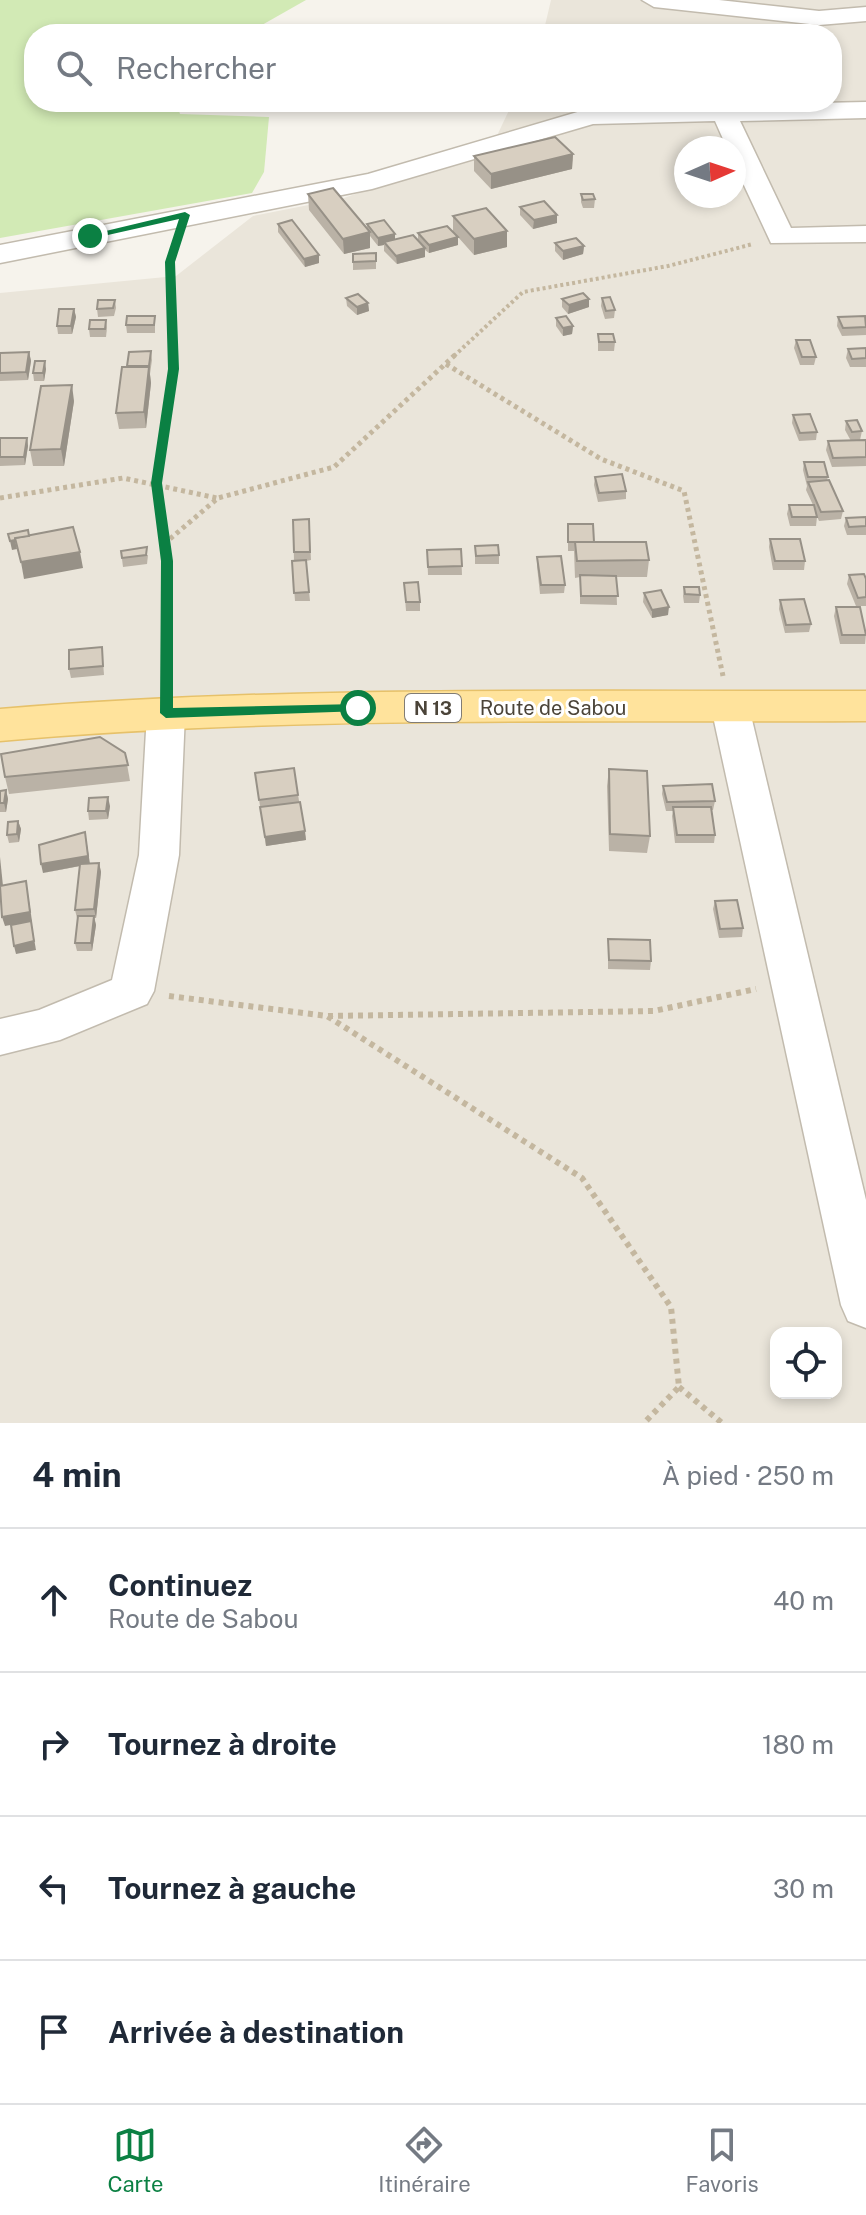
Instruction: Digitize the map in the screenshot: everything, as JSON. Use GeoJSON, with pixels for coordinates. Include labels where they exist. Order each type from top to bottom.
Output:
{"type":"FeatureCollection","features":[{"type":"Feature","properties":{"kind":"main road","name":"Route de Sabou"},"geometry":{"type":"LineString","coordinates":[[0,725],[166,713],[374,708],[866,706]]}},
{"type":"Feature","properties":{"kind":"street"},"geometry":{"type":"LineString","coordinates":[[654,0],[819,18],[866,14]]}},
{"type":"Feature","properties":{"kind":"street"},"geometry":{"type":"LineString","coordinates":[[842,110],[866,110]]}},
{"type":"Feature","properties":{"kind":"street"},"geometry":{"type":"LineString","coordinates":[[0,254],[185,215],[372,181],[591,116],[697,112]]}},
{"type":"Feature","properties":{"kind":"street"},"geometry":{"type":"LineString","coordinates":[[723,112],[781,237],[866,234]]}},
{"type":"Feature","properties":{"kind":"street"},"geometry":{"type":"LineString","coordinates":[[730,707],[866,1305]]}},
{"type":"Feature","properties":{"kind":"street"},"geometry":{"type":"LineString","coordinates":[[0,1037],[44,1027],[132,991],[159,855],[166,713]]}},
{"type":"Feature","properties":{"kind":"path"},"geometry":{"type":"LineString","coordinates":[[166,713],[164,544],[157,483],[173,369],[170,262],[185,215]]}},
{"type":"Feature","properties":{"kind":"path"},"geometry":{"type":"LineString","coordinates":[[164,544],[218,498],[334,467],[523,292],[668,266],[781,237]]}},
{"type":"Feature","properties":{"kind":"path"},"geometry":{"type":"LineString","coordinates":[[446,364],[601,459],[684,491],[730,707]]}},
{"type":"Feature","properties":{"kind":"path"},"geometry":{"type":"LineString","coordinates":[[0,498],[123,478],[218,498]]}},
{"type":"Feature","properties":{"kind":"path"},"geometry":{"type":"LineString","coordinates":[[132,991],[327,1016],[654,1011],[792,981]]}},
{"type":"Feature","properties":{"kind":"path"},"geometry":{"type":"LineString","coordinates":[[327,1016],[582,1178],[671,1307],[679,1387],[722,1423]]}},
{"type":"Feature","properties":{"kind":"path"},"geometry":{"type":"LineString","coordinates":[[644,1423],[679,1387]]}},
{"type":"Feature","properties":{"kind":"shaded area"},"geometry":{"type":"Polygon","coordinates":[[[551,0],[866,0],[866,1423],[0,1423],[0,293],[176,276],[253,216],[344,198],[492,146],[508,112],[842,112],[842,24],[545,24],[551,0]]]}},
{"type":"Feature","properties":{"kind":"green space"},"geometry":{"type":"Polygon","coordinates":[[[0,0],[306,0],[264,24],[24,24],[24,112],[179,112],[269,117],[264,172],[252,193],[0,238],[0,0]]]}},
{"type":"Feature","properties":{"kind":"building"},"geometry":{"type":"Polygon","coordinates":[[[555,137],[573,154],[491,174],[474,156],[555,137]]]}},
{"type":"Feature","properties":{"kind":"building"},"geometry":{"type":"Polygon","coordinates":[[[333,188],[370,232],[343,239],[308,194],[333,188]]]}},
{"type":"Feature","properties":{"kind":"building"},"geometry":{"type":"Polygon","coordinates":[[[581,194],[593,194],[595,199],[583,200],[581,194]]]}},
{"type":"Feature","properties":{"kind":"building"},"geometry":{"type":"Polygon","coordinates":[[[544,201],[557,215],[534,220],[520,207],[544,201]]]}},
{"type":"Feature","properties":{"kind":"building"},"geometry":{"type":"Polygon","coordinates":[[[486,208],[507,231],[474,239],[453,216],[486,208]]]}},
{"type":"Feature","properties":{"kind":"building"},"geometry":{"type":"Polygon","coordinates":[[[292,220],[319,255],[304,259],[278,224],[292,220]]]}},
{"type":"Feature","properties":{"kind":"building"},"geometry":{"type":"Polygon","coordinates":[[[384,220],[395,234],[378,238],[367,224],[384,220]]]}},
{"type":"Feature","properties":{"kind":"building"},"geometry":{"type":"Polygon","coordinates":[[[447,226],[458,237],[429,245],[418,233],[447,226]]]}},
{"type":"Feature","properties":{"kind":"building"},"geometry":{"type":"Polygon","coordinates":[[[413,235],[425,248],[396,256],[384,242],[413,235]]]}},
{"type":"Feature","properties":{"kind":"building"},"geometry":{"type":"Polygon","coordinates":[[[576,238],[584,246],[563,251],[555,243],[576,238]]]}},
{"type":"Feature","properties":{"kind":"building"},"geometry":{"type":"Polygon","coordinates":[[[376,253],[376,261],[353,262],[353,254],[376,253]]]}},
{"type":"Feature","properties":{"kind":"building"},"geometry":{"type":"Polygon","coordinates":[[[583,293],[589,299],[569,305],[562,299],[583,293]]]}},
{"type":"Feature","properties":{"kind":"building"},"geometry":{"type":"Polygon","coordinates":[[[358,294],[368,303],[357,307],[346,298],[358,294]]]}},
{"type":"Feature","properties":{"kind":"building"},"geometry":{"type":"Polygon","coordinates":[[[610,297],[615,310],[606,311],[602,298],[610,297]]]}},
{"type":"Feature","properties":{"kind":"building"},"geometry":{"type":"Polygon","coordinates":[[[98,300],[115,300],[113,308],[97,309],[98,300]]]}},
{"type":"Feature","properties":{"kind":"building"},"geometry":{"type":"Polygon","coordinates":[[[59,309],[74,309],[71,326],[57,326],[59,309]]]}},
{"type":"Feature","properties":{"kind":"building"},"geometry":{"type":"Polygon","coordinates":[[[127,316],[155,316],[154,325],[126,325],[127,316]]]}},
{"type":"Feature","properties":{"kind":"building"},"geometry":{"type":"Polygon","coordinates":[[[566,316],[573,326],[563,328],[556,318],[566,316]]]}},
{"type":"Feature","properties":{"kind":"building"},"geometry":{"type":"Polygon","coordinates":[[[865,316],[866,327],[843,328],[838,317],[865,316]]]}},
{"type":"Feature","properties":{"kind":"building"},"geometry":{"type":"Polygon","coordinates":[[[90,320],[106,320],[105,329],[89,329],[90,320]]]}},
{"type":"Feature","properties":{"kind":"building"},"geometry":{"type":"Polygon","coordinates":[[[598,334],[613,334],[615,342],[599,342],[598,334]]]}},
{"type":"Feature","properties":{"kind":"building"},"geometry":{"type":"Polygon","coordinates":[[[796,340],[810,340],[816,357],[802,357],[796,340]]]}},
{"type":"Feature","properties":{"kind":"building"},"geometry":{"type":"Polygon","coordinates":[[[866,348],[866,358],[852,359],[848,349],[866,348]]]}},
{"type":"Feature","properties":{"kind":"building"},"geometry":{"type":"Polygon","coordinates":[[[151,351],[149,366],[127,366],[129,352],[151,351]]]}},
{"type":"Feature","properties":{"kind":"building"},"geometry":{"type":"Polygon","coordinates":[[[29,352],[26,372],[0,373],[0,353],[29,352]]]}},
{"type":"Feature","properties":{"kind":"building"},"geometry":{"type":"Polygon","coordinates":[[[35,361],[45,361],[43,373],[33,373],[35,361]]]}},
{"type":"Feature","properties":{"kind":"building"},"geometry":{"type":"Polygon","coordinates":[[[122,367],[149,367],[144,412],[116,413],[122,367]]]}},
{"type":"Feature","properties":{"kind":"building"},"geometry":{"type":"Polygon","coordinates":[[[72,385],[61,449],[30,450],[41,386],[72,385]]]}},
{"type":"Feature","properties":{"kind":"building"},"geometry":{"type":"Polygon","coordinates":[[[810,414],[817,432],[800,433],[793,415],[810,414]]]}},
{"type":"Feature","properties":{"kind":"building"},"geometry":{"type":"Polygon","coordinates":[[[857,420],[862,431],[852,432],[846,421],[857,420]]]}},
{"type":"Feature","properties":{"kind":"building"},"geometry":{"type":"Polygon","coordinates":[[[0,438],[27,438],[24,457],[0,457],[0,438]]]}},
{"type":"Feature","properties":{"kind":"building"},"geometry":{"type":"Polygon","coordinates":[[[866,440],[866,457],[833,458],[828,441],[866,440]]]}},
{"type":"Feature","properties":{"kind":"building"},"geometry":{"type":"Polygon","coordinates":[[[804,462],[824,462],[828,477],[808,477],[804,462]]]}},
{"type":"Feature","properties":{"kind":"building"},"geometry":{"type":"Polygon","coordinates":[[[622,474],[626,491],[599,493],[595,477],[622,474]]]}},
{"type":"Feature","properties":{"kind":"building"},"geometry":{"type":"Polygon","coordinates":[[[829,480],[843,511],[821,512],[808,482],[829,480]]]}},
{"type":"Feature","properties":{"kind":"building"},"geometry":{"type":"Polygon","coordinates":[[[789,505],[814,505],[817,517],[792,517],[789,505]]]}},
{"type":"Feature","properties":{"kind":"building"},"geometry":{"type":"Polygon","coordinates":[[[866,517],[866,526],[849,527],[846,518],[866,517]]]}},
{"type":"Feature","properties":{"kind":"building"},"geometry":{"type":"Polygon","coordinates":[[[309,519],[310,552],[294,552],[293,520],[309,519]]]}},
{"type":"Feature","properties":{"kind":"building"},"geometry":{"type":"Polygon","coordinates":[[[568,524],[593,524],[594,542],[568,542],[568,524]]]}},
{"type":"Feature","properties":{"kind":"building"},"geometry":{"type":"Polygon","coordinates":[[[73,527],[80,552],[21,562],[15,538],[73,527]]]}},
{"type":"Feature","properties":{"kind":"building"},"geometry":{"type":"Polygon","coordinates":[[[28,530],[29,536],[10,541],[8,534],[28,530]]]}},
{"type":"Feature","properties":{"kind":"building"},"geometry":{"type":"Polygon","coordinates":[[[770,539],[800,539],[805,561],[775,561],[770,539]]]}},
{"type":"Feature","properties":{"kind":"building"},"geometry":{"type":"Polygon","coordinates":[[[575,542],[646,542],[649,560],[577,561],[575,542]]]}},
{"type":"Feature","properties":{"kind":"building"},"geometry":{"type":"Polygon","coordinates":[[[498,545],[499,555],[476,556],[475,546],[498,545]]]}},
{"type":"Feature","properties":{"kind":"building"},"geometry":{"type":"Polygon","coordinates":[[[147,547],[146,555],[122,558],[121,551],[147,547]]]}},
{"type":"Feature","properties":{"kind":"building"},"geometry":{"type":"Polygon","coordinates":[[[461,549],[462,566],[428,567],[427,550],[461,549]]]}},
{"type":"Feature","properties":{"kind":"building"},"geometry":{"type":"Polygon","coordinates":[[[561,556],[565,585],[541,585],[537,557],[561,556]]]}},
{"type":"Feature","properties":{"kind":"building"},"geometry":{"type":"Polygon","coordinates":[[[306,560],[309,592],[294,593],[292,561],[306,560]]]}},
{"type":"Feature","properties":{"kind":"building"},"geometry":{"type":"Polygon","coordinates":[[[864,574],[866,597],[858,598],[849,575],[864,574]]]}},
{"type":"Feature","properties":{"kind":"building"},"geometry":{"type":"Polygon","coordinates":[[[580,575],[616,576],[618,596],[581,596],[580,575]]]}},
{"type":"Feature","properties":{"kind":"building"},"geometry":{"type":"Polygon","coordinates":[[[418,582],[420,602],[406,602],[404,583],[418,582]]]}},
{"type":"Feature","properties":{"kind":"building"},"geometry":{"type":"Polygon","coordinates":[[[684,587],[699,587],[700,595],[685,594],[684,587]]]}},
{"type":"Feature","properties":{"kind":"building"},"geometry":{"type":"Polygon","coordinates":[[[661,590],[669,607],[652,610],[644,593],[661,590]]]}},
{"type":"Feature","properties":{"kind":"building"},"geometry":{"type":"Polygon","coordinates":[[[804,599],[811,624],[786,625],[780,600],[804,599]]]}},
{"type":"Feature","properties":{"kind":"building"},"geometry":{"type":"Polygon","coordinates":[[[836,607],[860,607],[866,635],[842,635],[836,607]]]}},
{"type":"Feature","properties":{"kind":"building"},"geometry":{"type":"Polygon","coordinates":[[[102,647],[103,666],[69,669],[69,650],[102,647]]]}},
{"type":"Feature","properties":{"kind":"building"},"geometry":{"type":"Polygon","coordinates":[[[100,737],[125,753],[128,765],[5,777],[1,754],[100,737]]]}},
{"type":"Feature","properties":{"kind":"building"},"geometry":{"type":"Polygon","coordinates":[[[294,768],[298,795],[259,800],[255,773],[294,768]]]}},
{"type":"Feature","properties":{"kind":"building"},"geometry":{"type":"Polygon","coordinates":[[[609,769],[647,771],[650,836],[610,834],[609,769]]]}},
{"type":"Feature","properties":{"kind":"building"},"geometry":{"type":"Polygon","coordinates":[[[712,784],[715,801],[667,802],[663,786],[712,784]]]}},
{"type":"Feature","properties":{"kind":"building"},"geometry":{"type":"Polygon","coordinates":[[[6,790],[4,803],[0,803],[0,791],[6,790]]]}},
{"type":"Feature","properties":{"kind":"building"},"geometry":{"type":"Polygon","coordinates":[[[108,797],[106,811],[88,811],[89,798],[108,797]]]}},
{"type":"Feature","properties":{"kind":"building"},"geometry":{"type":"Polygon","coordinates":[[[300,802],[305,831],[265,837],[260,807],[300,802]]]}},
{"type":"Feature","properties":{"kind":"building"},"geometry":{"type":"Polygon","coordinates":[[[673,807],[711,807],[715,835],[677,835],[673,807]]]}},
{"type":"Feature","properties":{"kind":"building"},"geometry":{"type":"Polygon","coordinates":[[[18,821],[17,834],[7,835],[8,822],[18,821]]]}},
{"type":"Feature","properties":{"kind":"building"},"geometry":{"type":"Polygon","coordinates":[[[85,832],[88,856],[41,864],[39,845],[85,832]]]}},
{"type":"Feature","properties":{"kind":"building"},"geometry":{"type":"Polygon","coordinates":[[[99,863],[94,909],[75,910],[80,864],[99,863]]]}},
{"type":"Feature","properties":{"kind":"building"},"geometry":{"type":"Polygon","coordinates":[[[26,881],[30,912],[2,917],[0,886],[26,881]]]}},
{"type":"Feature","properties":{"kind":"building"},"geometry":{"type":"Polygon","coordinates":[[[737,900],[743,928],[720,929],[715,901],[737,900]]]}},
{"type":"Feature","properties":{"kind":"building"},"geometry":{"type":"Polygon","coordinates":[[[78,916],[94,916],[91,943],[75,943],[78,916]]]}},
{"type":"Feature","properties":{"kind":"building"},"geometry":{"type":"Polygon","coordinates":[[[31,921],[34,941],[14,946],[11,925],[31,921]]]}},
{"type":"Feature","properties":{"kind":"building"},"geometry":{"type":"Polygon","coordinates":[[[608,939],[650,940],[651,961],[609,960],[608,939]]]}},
{"type":"Feature","properties":{"kind":"route"},"geometry":{"type":"LineString","coordinates":[[90,236],[185,215],[170,262],[173,369],[157,483],[167,561],[166,713],[358,708]]}}]}
